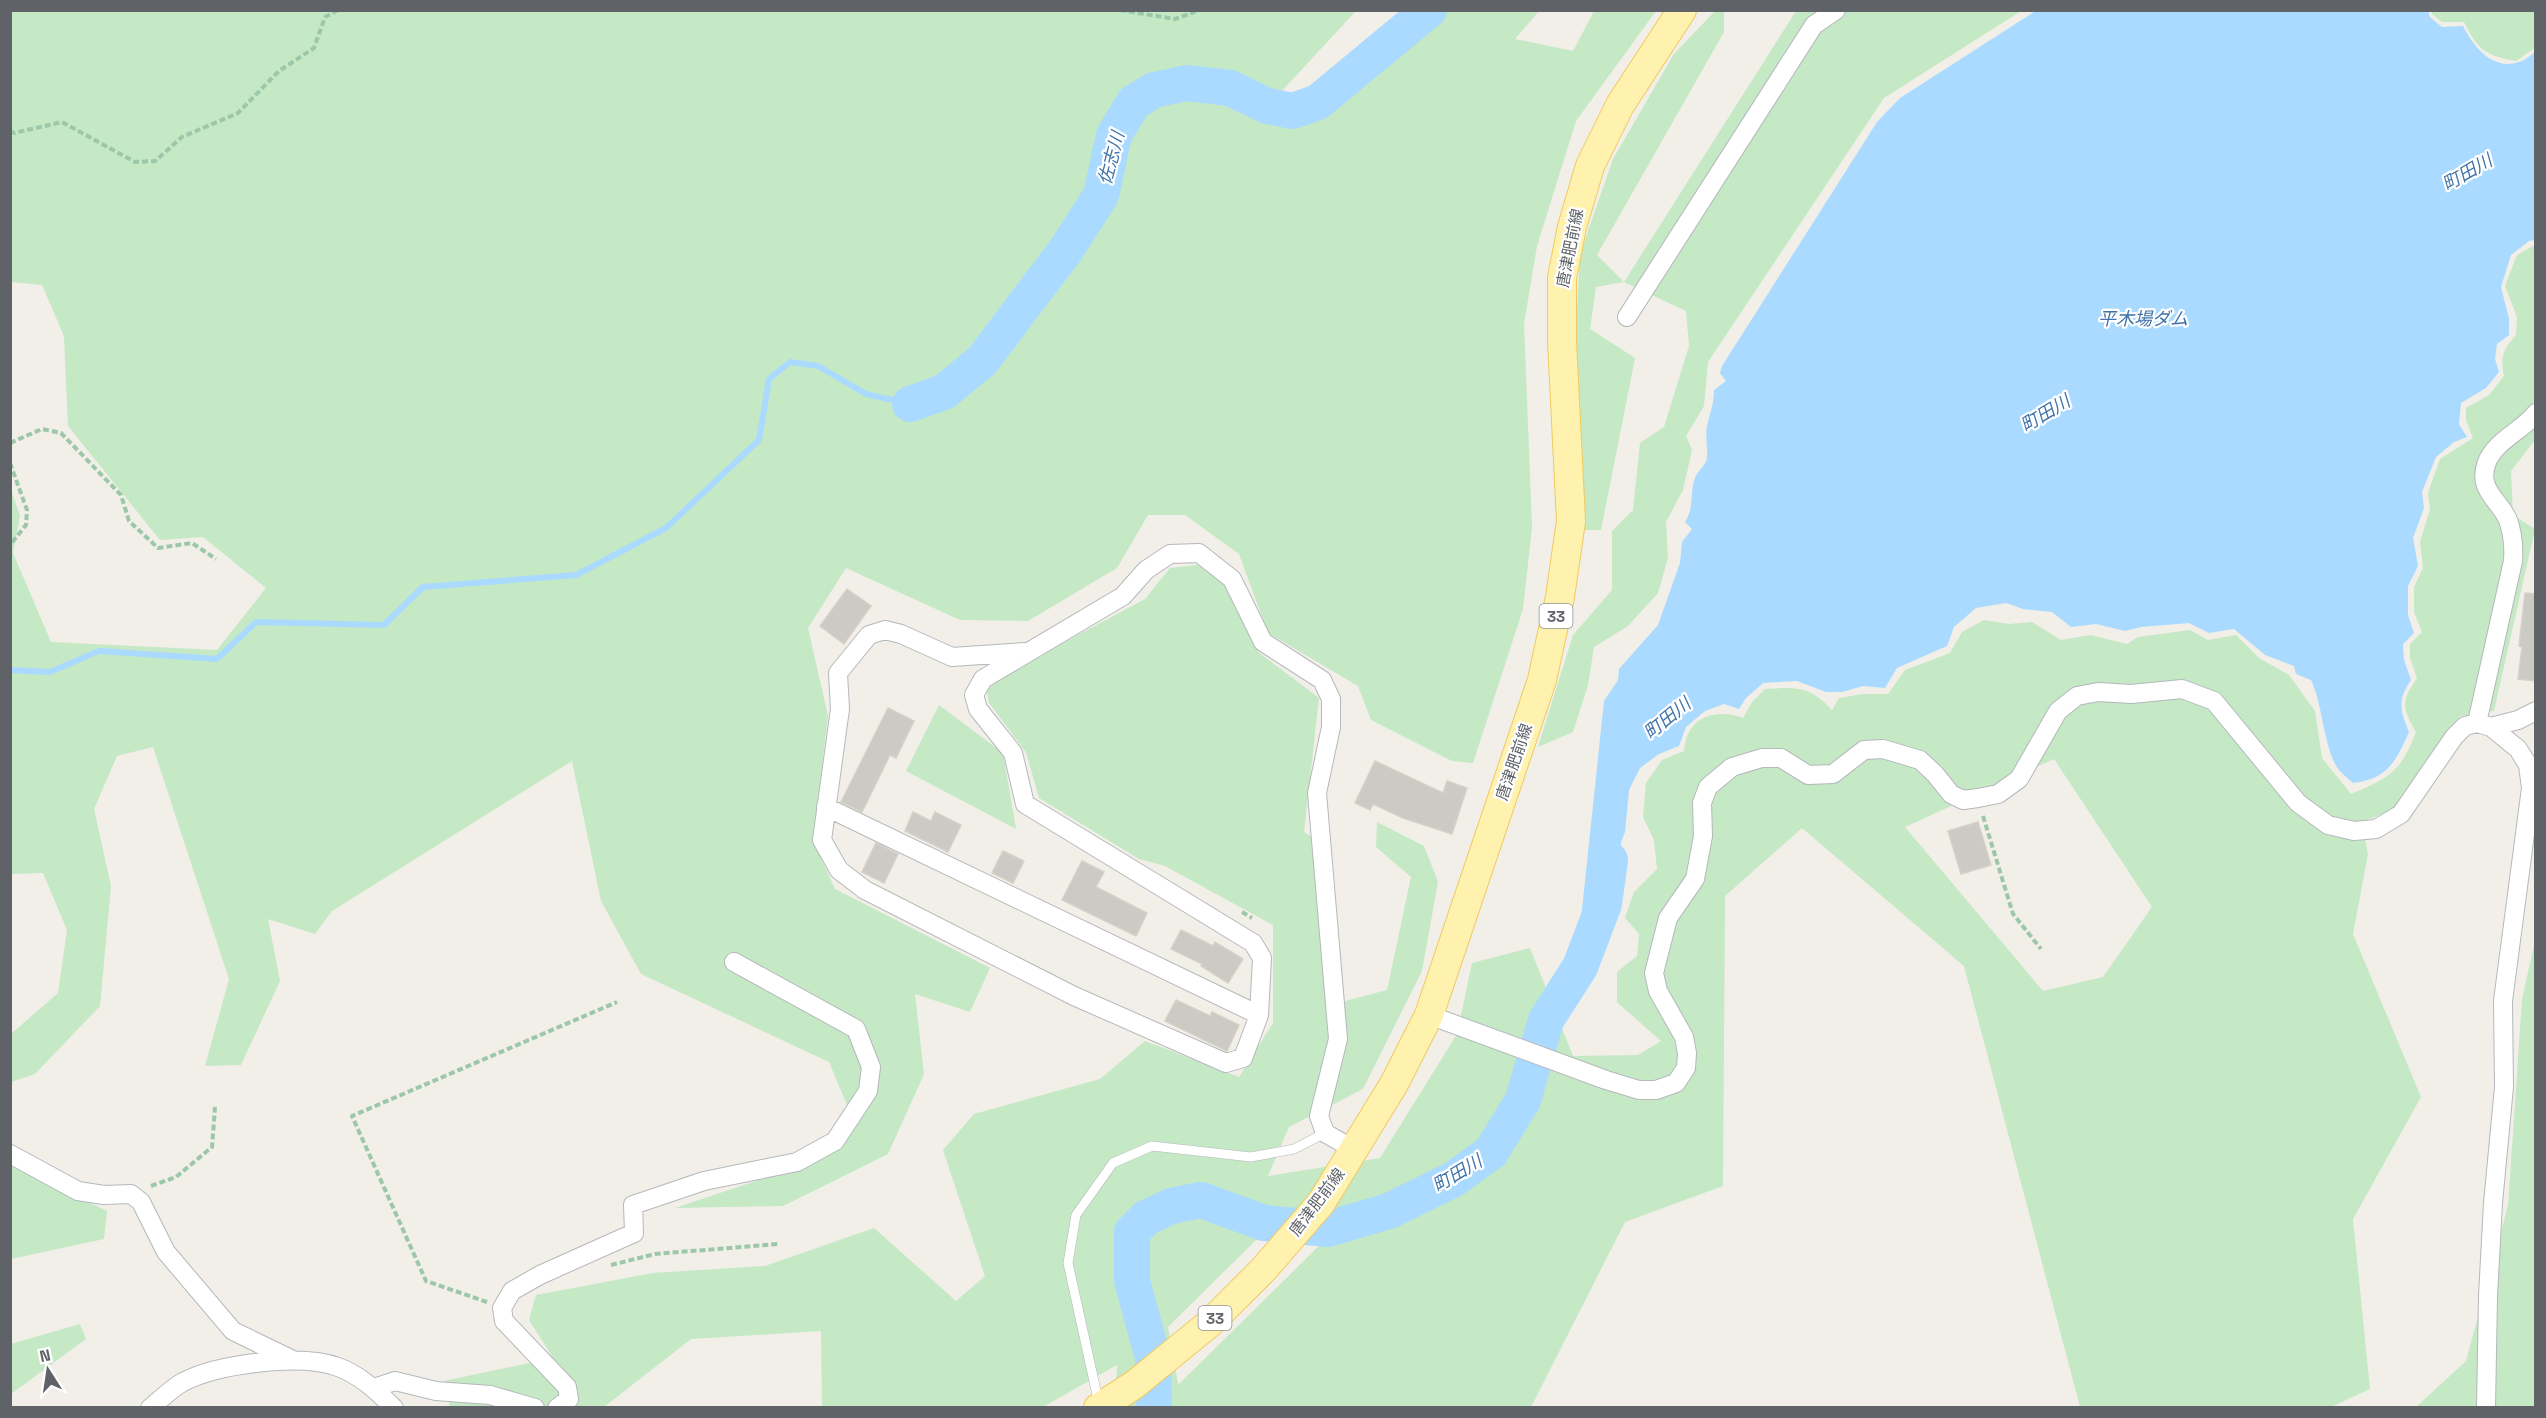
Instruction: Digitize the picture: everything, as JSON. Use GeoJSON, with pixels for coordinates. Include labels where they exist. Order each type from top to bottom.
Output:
{"type":"FeatureCollection","features":[{"type":"Feature","properties":{"kind":"main road","name":"唐津肥前線"},"geometry":{"type":"LineString","coordinates":[[1100,1407],[1134,1385],[1210,1323],[1263,1270],[1321,1203],[1394,1084],[1429,1015],[1542,680],[1560,597],[1571,521],[1562,341],[1562,278],[1572,227],[1590,166],[1620,105],[1682,10]]}},
{"type":"Feature","properties":{"kind":"street"},"geometry":{"type":"LineString","coordinates":[[1627,317],[1814,25],[1836,10]]}},
{"type":"Feature","properties":{"kind":"street"},"geometry":{"type":"LineString","coordinates":[[2484,725],[2513,561],[2514,540],[2507,518],[2490,497],[2485,483],[2487,463],[2501,443],[2535,413]]}},
{"type":"Feature","properties":{"kind":"street"},"geometry":{"type":"LineString","coordinates":[[1025,652],[952,657],[901,634],[885,630],[869,635],[838,673],[840,709],[822,840],[839,870],[866,890],[1074,996],[1226,1063],[1243,1058],[1259,1015],[1262,958],[1253,943],[1025,804],[1013,753],[978,710],[974,695],[983,679],[1025,652],[1123,596],[1146,570],[1170,554],[1199,553],[1233,579],[1263,642],[1322,680],[1331,699],[1331,727],[1317,793],[1338,1039],[1319,1116],[1325,1133],[1355,1150]]}},
{"type":"Feature","properties":{"kind":"street"},"geometry":{"type":"LineString","coordinates":[[1429,1015],[1639,1090],[1656,1090],[1676,1083],[1686,1068],[1684,1037],[1658,991],[1654,973],[1668,918],[1695,879],[1703,836],[1702,803],[1708,787],[1731,767],[1762,758],[1781,758],[1808,776],[1833,774],[1864,750],[1883,749],[1920,760],[1951,794],[1963,800],[1978,798],[1998,794],[2019,779],[2058,711],[2077,696],[2098,692],[2131,694],[2182,689],[2214,700],[2298,803],[2328,825],[2354,831],[2376,829],[2401,814],[2454,737],[2465,726],[2518,720],[2535,711]]}},
{"type":"Feature","properties":{"kind":"street"},"geometry":{"type":"LineString","coordinates":[[2484,725],[2518,749],[2528,765],[2531,788],[2503,1001],[2504,1087],[2493,1203],[2488,1296],[2486,1407]]}},
{"type":"Feature","properties":{"kind":"street"},"geometry":{"type":"LineString","coordinates":[[826,807],[1259,1015]]}},
{"type":"Feature","properties":{"kind":"street"},"geometry":{"type":"LineString","coordinates":[[557,1407],[569,1399],[567,1387],[504,1321],[502,1308],[512,1291],[540,1275],[634,1233],[633,1205],[704,1182],[797,1162],[835,1141],[868,1091],[871,1067],[856,1029],[734,962]]}},
{"type":"Feature","properties":{"kind":"street"},"geometry":{"type":"LineString","coordinates":[[10,1154],[78,1191],[104,1195],[131,1194],[141,1202],[166,1252],[233,1331],[293,1360]]}},
{"type":"Feature","properties":{"kind":"street"},"geometry":{"type":"LineString","coordinates":[[150,1407],[183,1382],[242,1364],[293,1360],[338,1367],[374,1388],[394,1407]]}},
{"type":"Feature","properties":{"kind":"street"},"geometry":{"type":"LineString","coordinates":[[374,1388],[395,1381],[436,1392],[490,1395],[535,1407]]}},
{"type":"Feature","properties":{"kind":"lane"},"geometry":{"type":"LineString","coordinates":[[1100,1407],[1068,1263],[1076,1215],[1113,1163],[1152,1146],[1251,1156],[1294,1149],[1325,1133]]}},
{"type":"Feature","properties":{"kind":"path"},"geometry":{"type":"LineString","coordinates":[[10,131],[14,133],[62,122],[135,162],[155,161],[182,137],[238,113],[279,71],[314,48],[325,17],[338,10]]}},
{"type":"Feature","properties":{"kind":"path"},"geometry":{"type":"LineString","coordinates":[[1120,10],[1175,19],[1200,10]]}},
{"type":"Feature","properties":{"kind":"path"},"geometry":{"type":"LineString","coordinates":[[10,443],[42,429],[61,433],[121,495],[129,521],[158,548],[192,543],[216,559]]}},
{"type":"Feature","properties":{"kind":"path"},"geometry":{"type":"LineString","coordinates":[[10,463],[27,510],[26,525],[10,545]]}},
{"type":"Feature","properties":{"kind":"path"},"geometry":{"type":"LineString","coordinates":[[1978,798],[2013,914],[2041,949]]}},
{"type":"Feature","properties":{"kind":"path"},"geometry":{"type":"LineString","coordinates":[[502,1308],[426,1281],[352,1116],[617,1002]]}},
{"type":"Feature","properties":{"kind":"path"},"geometry":{"type":"LineString","coordinates":[[131,1194],[176,1177],[212,1147],[215,1107]]}},
{"type":"Feature","properties":{"kind":"path"},"geometry":{"type":"LineString","coordinates":[[600,1268],[655,1254],[778,1244]]}},
{"type":"Feature","properties":{"kind":"green space"},"geometry":{"type":"Polygon","coordinates":[[[10,11],[1356,11],[1279,94],[1273,110],[1294,122],[1440,11],[1539,11],[1515,39],[1573,51],[1594,11],[1656,11],[1576,121],[1537,246],[1524,324],[1532,527],[1523,609],[1473,763],[1452,761],[1371,720],[1358,686],[1268,633],[1239,554],[1185,515],[1148,515],[1117,568],[1028,621],[960,620],[846,568],[808,628],[828,716],[813,841],[835,889],[990,968],[970,1012],[915,994],[924,1074],[888,1154],[783,1206],[675,1208],[810,1163],[847,1105],[829,1062],[641,974],[601,901],[572,761],[332,911],[315,934],[268,919],[280,981],[241,1065],[205,1066],[229,979],[153,747],[117,756],[94,809],[111,886],[100,1006],[35,1074],[11,1082],[11,1034],[58,993],[67,930],[43,873],[11,874],[11,490],[20,516],[13,553],[51,642],[217,650],[266,588],[203,537],[160,540],[68,426],[64,336],[42,285],[11,282],[10,11]]]}},
{"type":"Feature","properties":{"kind":"green space"},"geometry":{"type":"Polygon","coordinates":[[[1715,11],[1724,11],[1724,32],[1597,255],[1624,282],[1596,287],[1590,329],[1635,358],[1601,530],[1584,530],[1576,329],[1580,254],[1613,159],[1674,54],[1715,11]]]}},
{"type":"Feature","properties":{"kind":"green space"},"geometry":{"type":"Polygon","coordinates":[[[1796,11],[2021,11],[1884,98],[1708,362],[1704,406],[1686,436],[1692,450],[1683,490],[1666,522],[1668,558],[1658,593],[1628,626],[1594,647],[1588,685],[1573,732],[1538,747],[1573,635],[1612,590],[1612,531],[1633,510],[1640,443],[1664,427],[1689,346],[1686,311],[1624,282],[1796,11]]]}},
{"type":"Feature","properties":{"kind":"green space"},"geometry":{"type":"Polygon","coordinates":[[[2432,11],[2535,11],[2535,48],[2516,61],[2497,57],[2478,45],[2464,22],[2442,22],[2432,14],[2432,11]]]}},
{"type":"Feature","properties":{"kind":"green space"},"geometry":{"type":"Polygon","coordinates":[[[2535,245],[2535,440],[2511,471],[2513,515],[2535,529],[2494,711],[2460,716],[2397,808],[2362,822],[2368,854],[2353,934],[2421,1097],[2353,1219],[2370,1389],[2331,1407],[2080,1407],[1964,966],[1802,828],[1725,896],[1723,1186],[1625,1222],[1531,1407],[1115,1407],[1117,1365],[1043,1407],[822,1407],[821,1331],[691,1339],[604,1407],[450,1407],[444,1381],[553,1358],[529,1320],[536,1295],[653,1273],[765,1266],[874,1228],[956,1301],[985,1276],[943,1150],[974,1114],[1100,1079],[1145,1041],[1239,1077],[1273,1023],[1273,925],[1165,866],[1139,859],[1039,798],[1026,752],[989,703],[986,684],[1145,599],[1170,568],[1206,564],[1231,590],[1258,652],[1319,698],[1304,832],[1317,840],[1326,1006],[1387,990],[1411,877],[1376,847],[1377,822],[1424,846],[1438,882],[1422,971],[1363,1089],[1289,1127],[1268,1176],[1380,1158],[1457,1034],[1472,963],[1530,948],[1573,1056],[1638,1055],[1661,1041],[1617,1002],[1617,972],[1637,956],[1639,934],[1625,918],[1634,892],[1657,869],[1654,840],[1643,817],[1646,783],[1662,760],[1684,751],[1688,734],[1700,720],[1721,714],[1743,718],[1752,702],[1765,689],[1794,688],[1810,692],[1832,710],[1839,698],[1863,694],[1888,694],[1905,670],[1950,653],[1962,632],[1984,620],[2009,624],[2032,622],[2061,640],[2091,635],[2127,644],[2138,637],[2190,630],[2208,640],[2236,635],[2259,658],[2289,675],[2315,711],[2322,758],[2351,794],[2385,778],[2399,765],[2416,732],[2405,705],[2408,693],[2417,678],[2410,658],[2410,644],[2422,632],[2414,612],[2414,587],[2423,568],[2420,542],[2430,509],[2428,493],[2440,459],[2473,438],[2466,420],[2466,408],[2489,395],[2504,376],[2502,364],[2504,354],[2516,335],[2517,317],[2505,286],[2517,255],[2535,245]],[[2054,759],[1905,827],[2043,991],[2103,977],[2152,907],[2054,759]],[[1329,1236],[1258,1238],[1168,1327],[1178,1384],[1179,1384],[1329,1236]]]}},
{"type":"Feature","properties":{"kind":"green space"},"geometry":{"type":"Polygon","coordinates":[[[939,705],[1003,753],[1016,829],[906,771],[939,705]]]}},
{"type":"Feature","properties":{"kind":"green space"},"geometry":{"type":"Polygon","coordinates":[[[2535,941],[2535,1407],[2415,1408],[2466,1361],[2508,1206],[2522,999],[2535,941]]]}},
{"type":"Feature","properties":{"kind":"green space"},"geometry":{"type":"Polygon","coordinates":[[[11,1165],[107,1211],[104,1239],[11,1259],[11,1165]]]}},
{"type":"Feature","properties":{"kind":"green space"},"geometry":{"type":"Polygon","coordinates":[[[80,1324],[86,1339],[11,1394],[11,1344],[80,1324]]]}},
{"type":"Feature","properties":{"kind":"water","name":"平木場ダム"},"geometry":{"type":"Polygon","coordinates":[[[2037,10],[2428,11],[2430,17],[2442,27],[2463,26],[2478,49],[2492,60],[2509,64],[2521,61],[2535,52],[2535,240],[2529,241],[2511,255],[2501,287],[2509,318],[2509,335],[2497,344],[2495,359],[2499,372],[2486,388],[2461,403],[2459,424],[2467,437],[2454,442],[2436,457],[2422,492],[2424,508],[2413,538],[2418,566],[2408,586],[2408,615],[2414,633],[2403,644],[2404,660],[2411,680],[2401,705],[2409,732],[2400,752],[2383,773],[2365,781],[2353,783],[2334,762],[2311,680],[2296,674],[2294,666],[2265,655],[2234,629],[2209,633],[2189,623],[2141,627],[2125,631],[2096,624],[2071,627],[2052,612],[2023,609],[2006,603],[1976,608],[1954,627],[1947,646],[1897,668],[1885,688],[1863,686],[1842,692],[1826,692],[1797,681],[1763,683],[1746,698],[1739,709],[1724,704],[1705,711],[1686,727],[1679,746],[1659,754],[1640,768],[1629,790],[1625,832],[1621,842],[1621,852],[1626,862],[1625,884],[1617,901],[1608,910],[1589,902],[1581,919],[1604,701],[1618,680],[1619,669],[1658,625],[1680,563],[1682,542],[1692,529],[1685,522],[1690,511],[1695,478],[1707,458],[1706,430],[1714,390],[1726,381],[1720,373],[1722,366],[1877,122],[1900,98],[2037,10]]]}},
{"type":"Feature","properties":{"kind":"building"},"geometry":{"type":"Polygon","coordinates":[[[847,589],[871,606],[844,644],[820,626],[847,589]]]}},
{"type":"Feature","properties":{"kind":"building"},"geometry":{"type":"Polygon","coordinates":[[[2525,593],[2535,594],[2535,681],[2518,679],[2525,593]]]}},
{"type":"Feature","properties":{"kind":"building"},"geometry":{"type":"Polygon","coordinates":[[[888,708],[914,721],[896,758],[890,755],[862,812],[841,802],[888,708]]]}},
{"type":"Feature","properties":{"kind":"building"},"geometry":{"type":"Polygon","coordinates":[[[1375,761],[1443,793],[1447,781],[1467,788],[1452,834],[1403,818],[1373,804],[1370,810],[1355,803],[1375,761]]]}},
{"type":"Feature","properties":{"kind":"building"},"geometry":{"type":"Polygon","coordinates":[[[913,812],[931,821],[935,812],[961,825],[948,852],[905,831],[913,812]]]}},
{"type":"Feature","properties":{"kind":"building"},"geometry":{"type":"Polygon","coordinates":[[[1978,822],[1991,865],[1961,874],[1948,831],[1978,822]]]}},
{"type":"Feature","properties":{"kind":"building"},"geometry":{"type":"Polygon","coordinates":[[[876,843],[898,854],[884,883],[862,872],[876,843]]]}},
{"type":"Feature","properties":{"kind":"building"},"geometry":{"type":"Polygon","coordinates":[[[1003,851],[1024,861],[1013,883],[992,873],[1003,851]]]}},
{"type":"Feature","properties":{"kind":"building"},"geometry":{"type":"Polygon","coordinates":[[[1082,861],[1104,872],[1096,887],[1147,913],[1136,936],[1062,900],[1082,861]]]}},
{"type":"Feature","properties":{"kind":"building"},"geometry":{"type":"Polygon","coordinates":[[[1181,930],[1213,946],[1215,942],[1243,959],[1228,983],[1201,966],[1202,964],[1171,949],[1181,930]]]}},
{"type":"Feature","properties":{"kind":"building"},"geometry":{"type":"Polygon","coordinates":[[[1176,1000],[1210,1016],[1212,1012],[1239,1025],[1227,1051],[1165,1021],[1176,1000]]]}},
{"type":"Feature","properties":{"kind":"waterway","name":"佐志川"},"geometry":{"type":"LineString","coordinates":[[910,404],[944,392],[982,361],[1066,250],[1101,195],[1114,135],[1134,102],[1154,90],[1187,83],[1230,88],[1267,106],[1293,111],[1318,102],[1429,10]]}},
{"type":"Feature","properties":{"kind":"waterway"},"geometry":{"type":"LineString","coordinates":[[10,670],[50,672],[99,651],[217,659],[256,622],[384,625],[423,587],[576,575],[666,528],[759,440],[769,379],[790,362],[818,366],[866,394],[910,404]]}},
{"type":"Feature","properties":{"kind":"waterway","name":"町田川"},"geometry":{"type":"LineString","coordinates":[[1154,1408],[1153,1358],[1132,1281],[1132,1232],[1146,1218],[1171,1206],[1201,1200],[1264,1223],[1328,1229],[1389,1211],[1454,1179],[1491,1152],[1523,1100],[1546,1020],[1580,967],[1604,904],[1610,860]]}}]}
